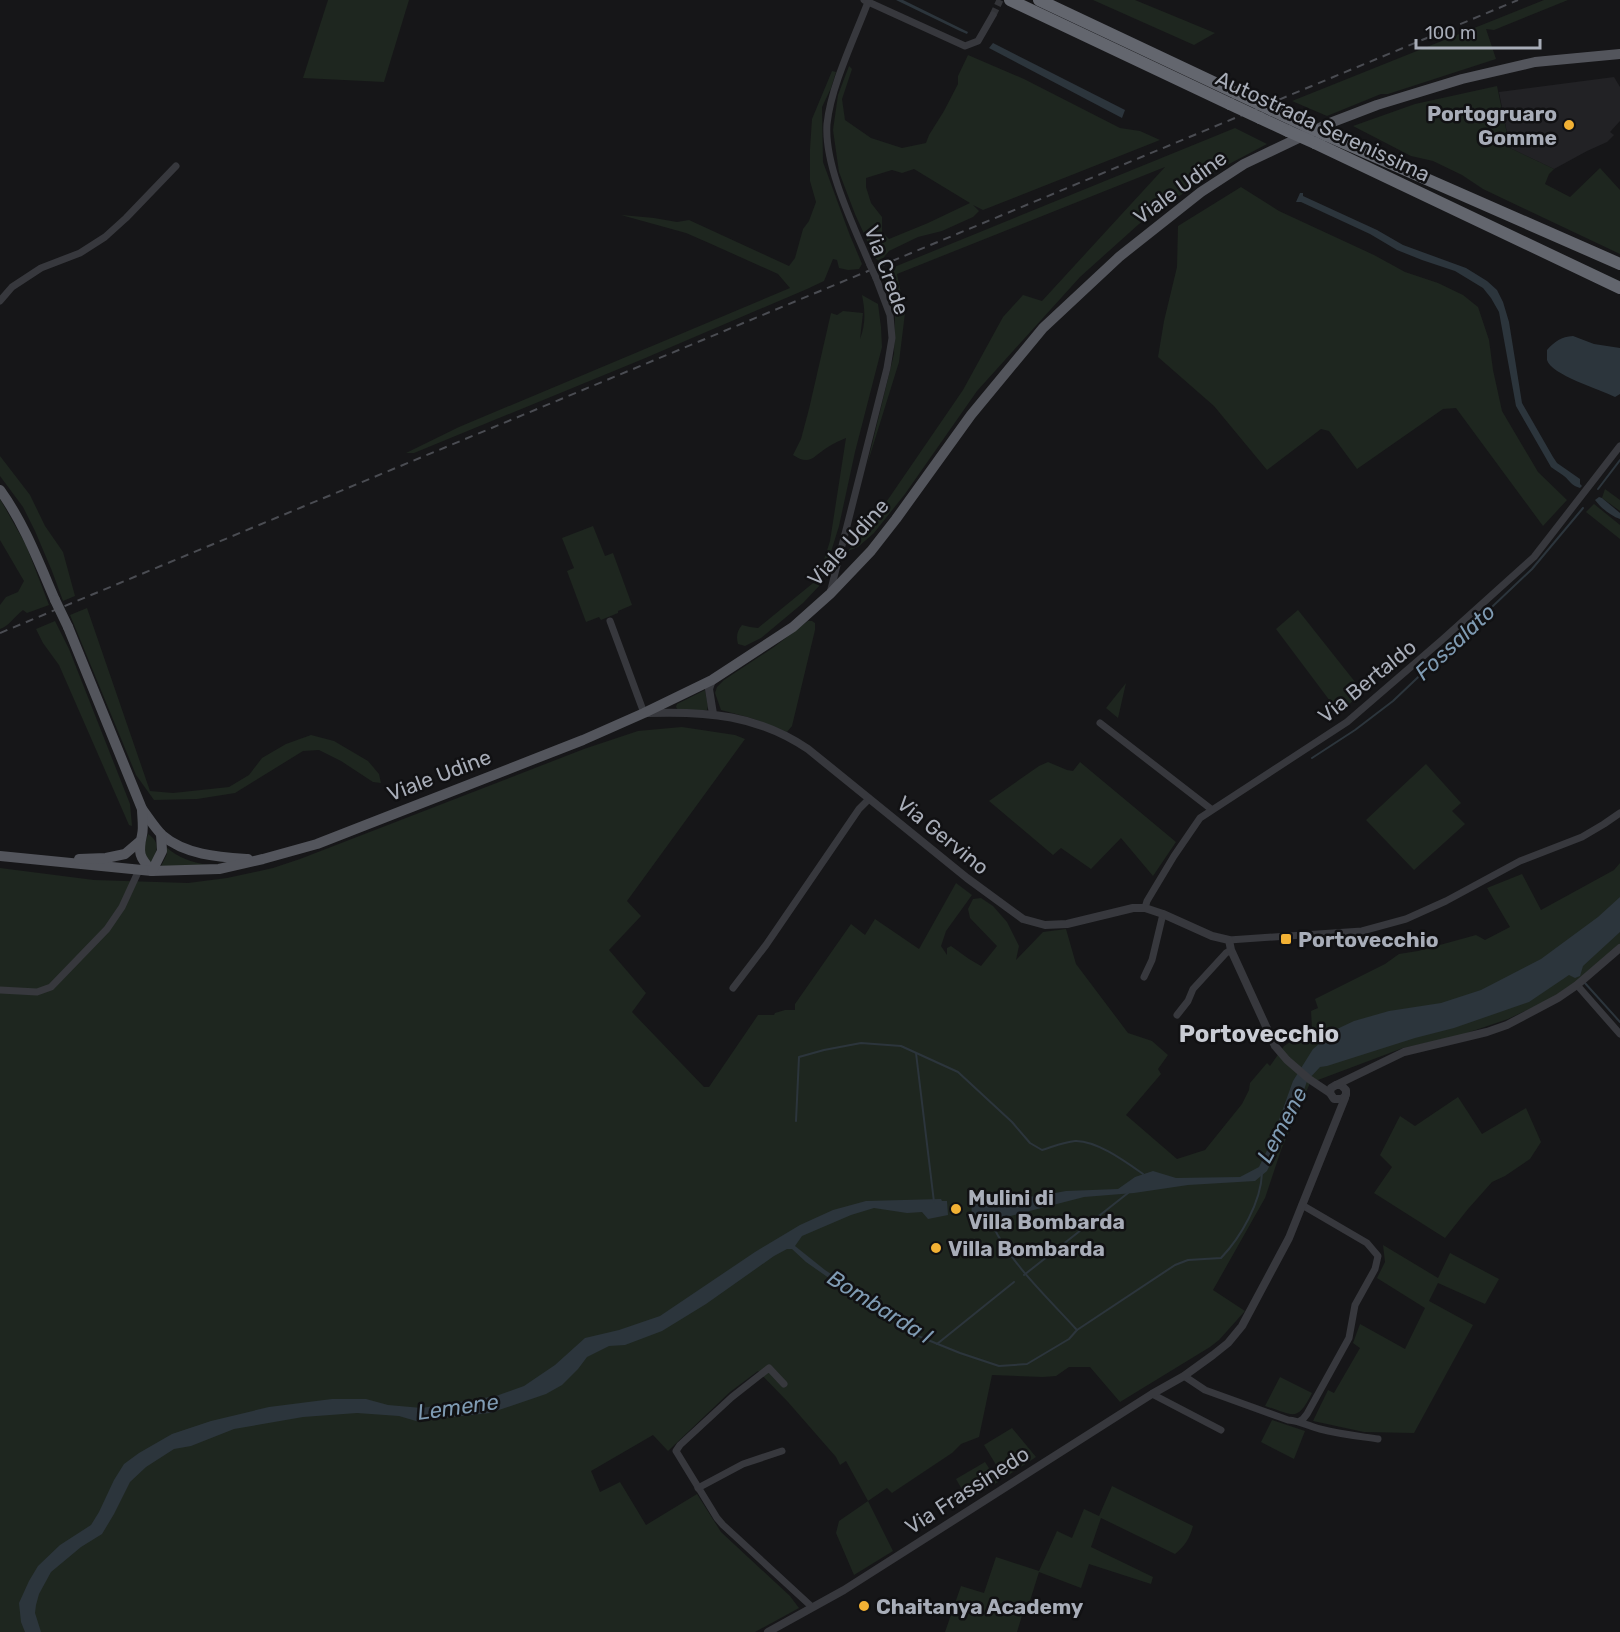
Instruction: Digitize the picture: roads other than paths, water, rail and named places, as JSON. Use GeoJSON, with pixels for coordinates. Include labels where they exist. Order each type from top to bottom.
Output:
{"type":"FeatureCollection","features":[{"type":"Feature","properties":{"kind":"highway","name":"Autostrada Serenissima"},"geometry":{"type":"LineString","coordinates":[[1010,0],[1233,98],[1272,110],[1620,264]]}},
{"type":"Feature","properties":{"kind":"highway","name":"Autostrada Serenissima"},"geometry":{"type":"LineString","coordinates":[[1039,0],[1233,98],[1260,118],[1620,288]]}},
{"type":"Feature","properties":{"kind":"main road","name":"Viale Udine"},"geometry":{"type":"LineString","coordinates":[[0,856],[152,871],[219,869],[263,860],[318,844],[583,740],[712,680],[793,627],[830,594],[884,535],[971,415],[1043,328],[1119,257],[1201,192],[1244,164],[1330,123],[1388,101],[1462,79],[1535,63],[1620,54]]}},
{"type":"Feature","properties":{"kind":"main road"},"geometry":{"type":"LineString","coordinates":[[0,490],[9,502],[31,545],[68,627],[142,808],[161,834],[175,844],[193,851],[222,857],[263,860]]}},
{"type":"Feature","properties":{"kind":"main road"},"geometry":{"type":"LineString","coordinates":[[142,808],[139,852],[143,862],[152,871],[162,851],[161,834]]}},
{"type":"Feature","properties":{"kind":"main road"},"geometry":{"type":"LineString","coordinates":[[45,861],[106,858],[125,854],[139,842]]}},
{"type":"Feature","properties":{"kind":"street"},"geometry":{"type":"LineString","coordinates":[[866,1],[965,46],[978,41],[993,15]]}},
{"type":"Feature","properties":{"kind":"street","name":"Via Crede"},"geometry":{"type":"LineString","coordinates":[[830,594],[887,368],[892,338],[890,315],[839,190],[829,150],[827,127],[831,101],[866,1]]}},
{"type":"Feature","properties":{"kind":"street"},"geometry":{"type":"LineString","coordinates":[[0,301],[12,287],[41,268],[80,253],[105,237],[176,166]]}},
{"type":"Feature","properties":{"kind":"street","name":"Via Bertaldo"},"geometry":{"type":"LineString","coordinates":[[1146,904],[1174,856],[1200,818],[1347,722],[1442,640],[1534,557],[1620,446]]}},
{"type":"Feature","properties":{"kind":"street"},"geometry":{"type":"LineString","coordinates":[[610,621],[644,713]]}},
{"type":"Feature","properties":{"kind":"street"},"geometry":{"type":"LineString","coordinates":[[712,680],[709,689],[713,714]]}},
{"type":"Feature","properties":{"kind":"street","name":"Via Gervino"},"geometry":{"type":"LineString","coordinates":[[644,713],[690,712],[729,716],[759,724],[792,738],[967,878],[1023,919],[1046,925],[1066,924],[1146,904],[1230,945]]}},
{"type":"Feature","properties":{"kind":"street"},"geometry":{"type":"LineString","coordinates":[[1100,723],[1211,809]]}},
{"type":"Feature","properties":{"kind":"street"},"geometry":{"type":"LineString","coordinates":[[733,988],[869,799]]}},
{"type":"Feature","properties":{"kind":"street"},"geometry":{"type":"LineString","coordinates":[[1177,1015],[1188,1001],[1193,989],[1230,945],[1362,931],[1406,919],[1446,901],[1520,861],[1582,837],[1620,813]]}},
{"type":"Feature","properties":{"kind":"street"},"geometry":{"type":"LineString","coordinates":[[0,990],[37,992],[51,987],[107,929],[122,908],[139,870]]}},
{"type":"Feature","properties":{"kind":"street"},"geometry":{"type":"LineString","coordinates":[[1144,978],[1152,960],[1163,914]]}},
{"type":"Feature","properties":{"kind":"street"},"geometry":{"type":"LineString","coordinates":[[1230,945],[1275,1046],[1298,1070],[1313,1081],[1333,1090],[1337,1100],[1346,1095],[1344,1086],[1333,1090]]}},
{"type":"Feature","properties":{"kind":"street"},"geometry":{"type":"LineString","coordinates":[[1333,1090],[1372,1066],[1404,1052],[1508,1025],[1558,998],[1620,948]]}},
{"type":"Feature","properties":{"kind":"street"},"geometry":{"type":"LineString","coordinates":[[1581,981],[1620,1034]]}},
{"type":"Feature","properties":{"kind":"street","name":"Via Frassinedo"},"geometry":{"type":"LineString","coordinates":[[768,1632],[844,1590],[1152,1394],[1184,1376],[1228,1343],[1242,1326],[1289,1238],[1337,1116],[1357,1075]]}},
{"type":"Feature","properties":{"kind":"street"},"geometry":{"type":"LineString","coordinates":[[1333,1090],[1337,1116]]}},
{"type":"Feature","properties":{"kind":"street"},"geometry":{"type":"LineString","coordinates":[[1300,1421],[1307,1414],[1348,1338],[1355,1305],[1375,1269],[1378,1256],[1367,1243],[1302,1204]]}},
{"type":"Feature","properties":{"kind":"street"},"geometry":{"type":"LineString","coordinates":[[784,1384],[769,1368],[732,1397],[677,1449],[677,1454],[723,1525],[812,1607]]}},
{"type":"Feature","properties":{"kind":"street"},"geometry":{"type":"LineString","coordinates":[[1184,1376],[1205,1390],[1288,1420],[1300,1421],[1311,1427],[1344,1435],[1378,1439]]}},
{"type":"Feature","properties":{"kind":"street"},"geometry":{"type":"LineString","coordinates":[[1152,1394],[1221,1430]]}},
{"type":"Feature","properties":{"kind":"street"},"geometry":{"type":"LineString","coordinates":[[698,1488],[743,1464],[782,1451]]}},
{"type":"Feature","properties":{"kind":"water"},"geometry":{"type":"Polygon","coordinates":[[[896,0],[903,0],[968,32],[967,34],[960,31],[896,0]]]}},
{"type":"Feature","properties":{"kind":"water"},"geometry":{"type":"Polygon","coordinates":[[[993,43],[1125,110],[1122,118],[989,48],[993,43]]]}},
{"type":"Feature","properties":{"kind":"water"},"geometry":{"type":"Polygon","coordinates":[[[1300,193],[1403,245],[1466,268],[1497,290],[1509,322],[1522,403],[1557,463],[1580,479],[1582,486],[1580,488],[1551,467],[1516,406],[1499,312],[1483,288],[1455,271],[1397,250],[1370,234],[1301,202],[1296,202],[1300,193]]]}},
{"type":"Feature","properties":{"kind":"water"},"geometry":{"type":"Polygon","coordinates":[[[1573,336],[1594,344],[1620,348],[1620,394],[1615,397],[1566,376],[1550,366],[1547,360],[1547,350],[1558,340],[1573,336]]]}},
{"type":"Feature","properties":{"kind":"water"},"geometry":{"type":"Polygon","coordinates":[[[1599,497],[1620,513],[1620,519],[1600,506],[1595,500],[1599,497]]]}},
{"type":"Feature","properties":{"kind":"water","name":"Lemene"},"geometry":{"type":"Polygon","coordinates":[[[1620,897],[1620,932],[1583,966],[1580,976],[1575,978],[1569,975],[1529,1002],[1454,1028],[1320,1067],[1307,1081],[1300,1102],[1267,1171],[1255,1181],[1188,1185],[1084,1197],[999,1219],[993,1226],[984,1219],[972,1220],[971,1193],[995,1199],[1039,1196],[1066,1191],[1118,1189],[1135,1177],[1153,1171],[1176,1178],[1240,1177],[1259,1167],[1271,1142],[1293,1081],[1313,1049],[1337,1029],[1354,1021],[1389,1011],[1441,1003],[1481,990],[1541,959],[1598,917],[1620,897]]]}},
{"type":"Feature","properties":{"kind":"water","name":"Lemene"},"geometry":{"type":"Polygon","coordinates":[[[941,1199],[947,1201],[948,1215],[928,1219],[922,1212],[907,1213],[874,1208],[851,1215],[802,1236],[795,1246],[825,1270],[866,1297],[865,1300],[846,1290],[806,1262],[792,1249],[787,1249],[662,1331],[625,1345],[609,1346],[587,1357],[562,1385],[546,1394],[490,1413],[416,1421],[399,1416],[357,1413],[303,1417],[234,1429],[191,1446],[174,1449],[146,1467],[130,1482],[102,1534],[81,1547],[51,1572],[39,1594],[36,1605],[35,1613],[41,1632],[25,1632],[21,1622],[19,1603],[38,1566],[60,1545],[91,1525],[124,1464],[172,1434],[211,1421],[269,1407],[332,1399],[366,1399],[388,1405],[422,1408],[496,1396],[524,1386],[555,1365],[585,1338],[619,1330],[660,1316],[755,1252],[800,1225],[833,1210],[866,1201],[941,1199]]]}},
{"type":"Feature","properties":{"kind":"waterway","name":"Fossalato"},"geometry":{"type":"LineString","coordinates":[[1598,489],[1620,460]]}},
{"type":"Feature","properties":{"kind":"waterway","name":"Fossalato"},"geometry":{"type":"LineString","coordinates":[[1312,758],[1355,730],[1393,701],[1532,569],[1583,508]]}},
{"type":"Feature","properties":{"kind":"waterway"},"geometry":{"type":"LineString","coordinates":[[1584,982],[1620,1022]]}},
{"type":"Feature","properties":{"kind":"waterway","name":"Portovecchio"},"geometry":{"type":"LineString","coordinates":[[796,1121],[799,1057],[861,1043],[901,1046],[958,1072],[1012,1122],[1030,1143],[1042,1150],[1075,1141],[1092,1144],[1143,1174]]}},
{"type":"Feature","properties":{"kind":"waterway"},"geometry":{"type":"LineString","coordinates":[[916,1053],[934,1202]]}},
{"type":"Feature","properties":{"kind":"waterway","name":"Lemene"},"geometry":{"type":"LineString","coordinates":[[1077,1330],[1175,1265],[1188,1260],[1221,1258],[1236,1240],[1249,1218],[1258,1196],[1262,1173]]}},
{"type":"Feature","properties":{"kind":"waterway"},"geometry":{"type":"LineString","coordinates":[[1024,1275],[1128,1193]]}},
{"type":"Feature","properties":{"kind":"waterway","name":"Bombarda I"},"geometry":{"type":"LineString","coordinates":[[865,1298],[918,1336],[999,1366],[1027,1364],[1069,1339],[1077,1330],[1020,1267],[993,1226]]}},
{"type":"Feature","properties":{"kind":"waterway"},"geometry":{"type":"LineString","coordinates":[[937,1344],[1014,1282]]}},
{"type":"Feature","properties":{"kind":"tunnel"},"geometry":{"type":"LineString","coordinates":[[993,15],[1000,0]]}},
{"type":"Feature","properties":{"kind":"railway"},"geometry":{"type":"LineString","coordinates":[[0,633],[1518,0]]}},
{"type":"Feature","properties":{"kind":"place","name":"Portogruaro Gomme"},"geometry":{"type":"Point","coordinates":[1569,125]}},
{"type":"Feature","properties":{"kind":"place","name":"Portovecchio"},"geometry":{"type":"Point","coordinates":[1286,939]}},
{"type":"Feature","properties":{"kind":"place","name":"Mulini di Villa Bombarda"},"geometry":{"type":"Point","coordinates":[956,1209]}},
{"type":"Feature","properties":{"kind":"place","name":"Villa Bombarda"},"geometry":{"type":"Point","coordinates":[936,1248]}},
{"type":"Feature","properties":{"kind":"place","name":"Chaitanya Academy"},"geometry":{"type":"Point","coordinates":[864,1606]}},
{"type":"Feature","properties":{"kind":"district","name":"Portovecchio"},"geometry":{"type":"Point","coordinates":[1259,1034]}}]}
